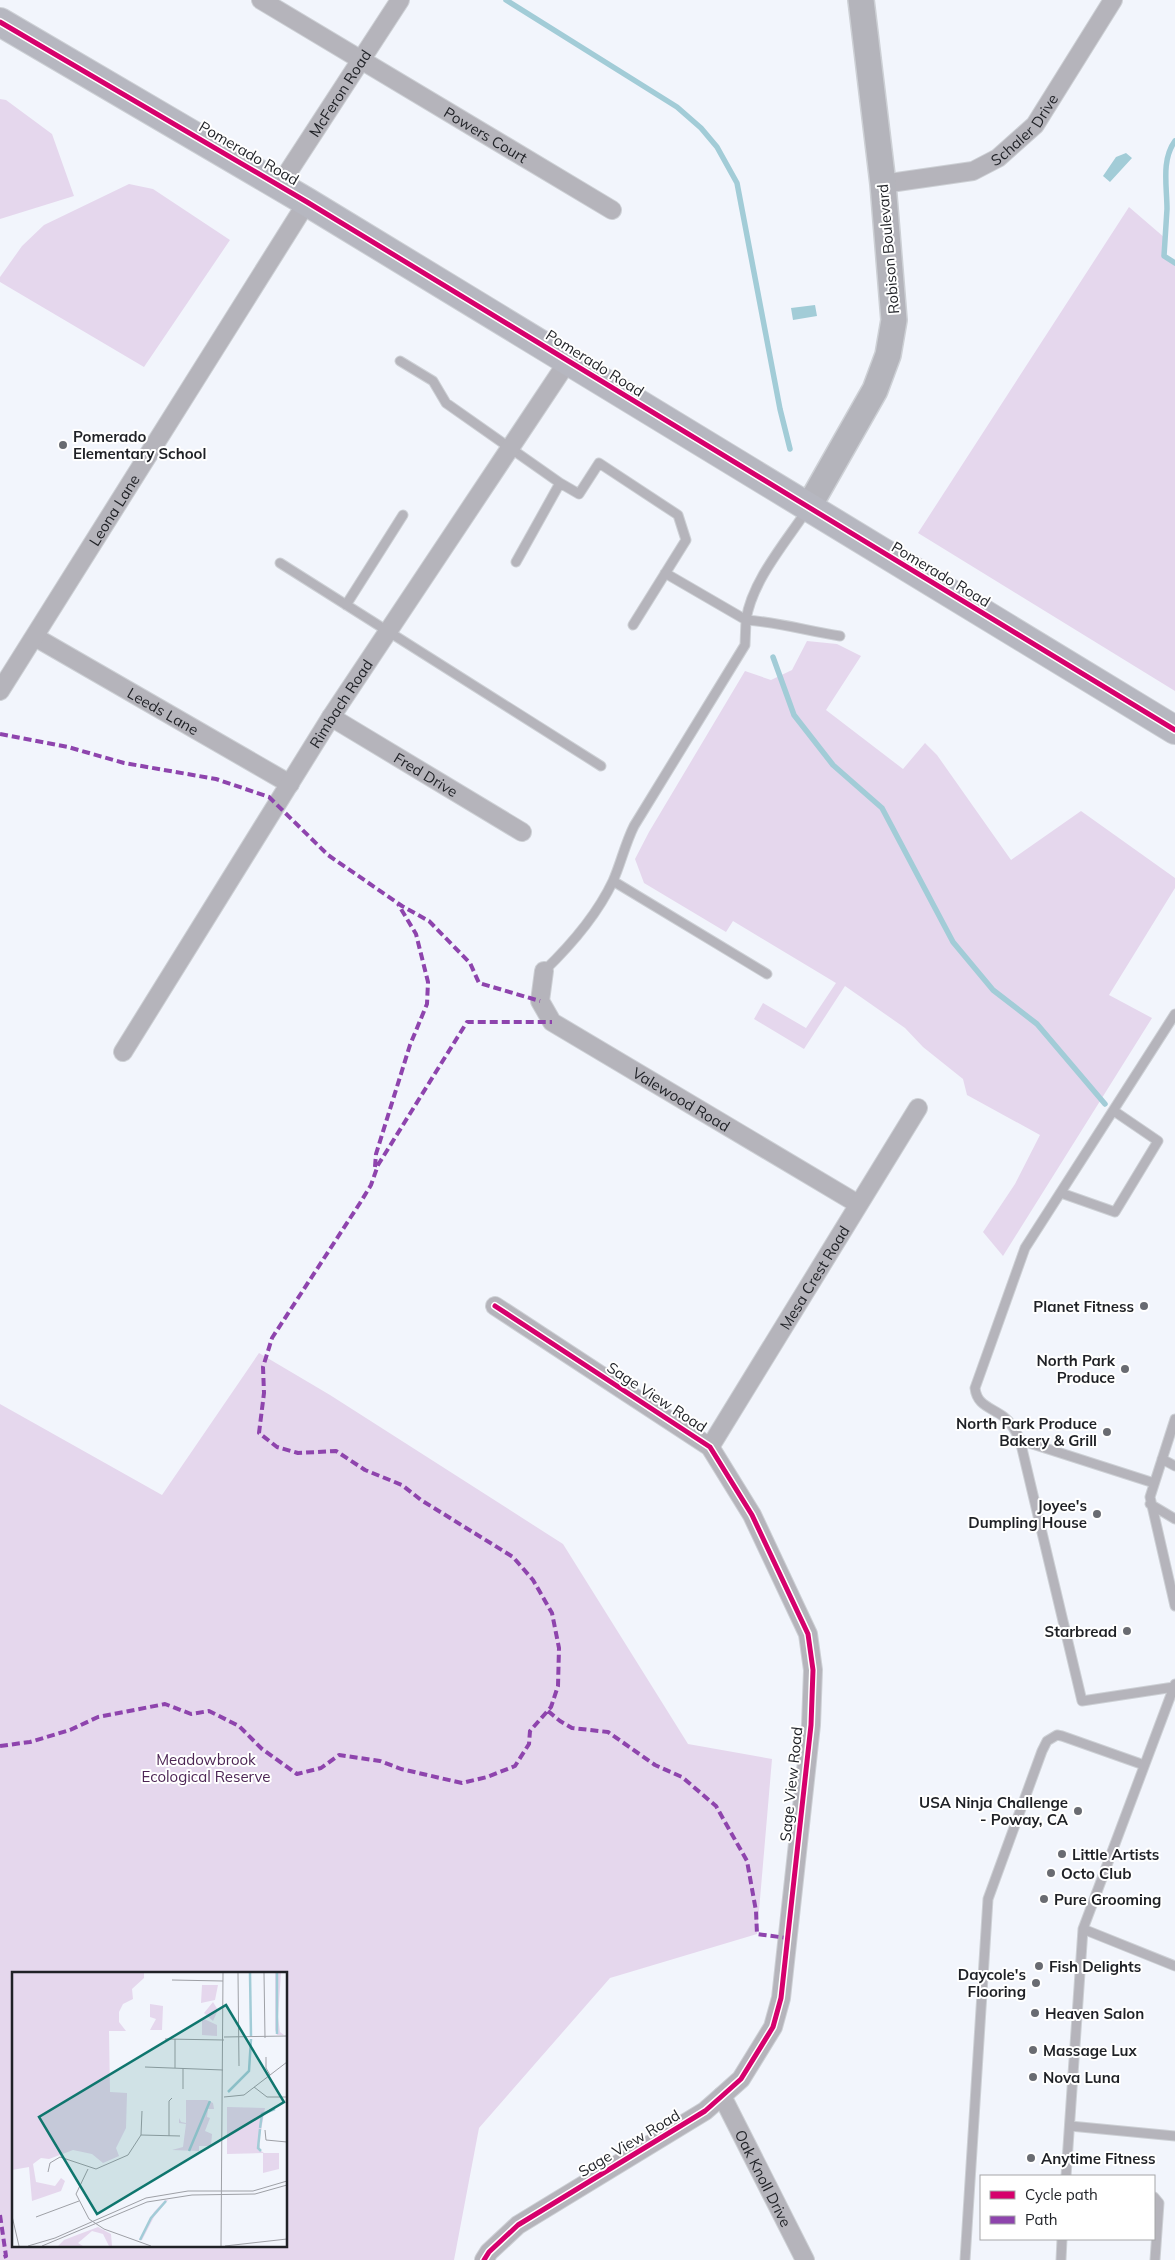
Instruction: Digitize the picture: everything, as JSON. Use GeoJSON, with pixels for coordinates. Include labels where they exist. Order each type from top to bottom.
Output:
{"type":"FeatureCollection","features":[{"type":"Feature","properties":{"kind":"main road","name":"Pomerado Road"},"geometry":{"type":"LineString","coordinates":[[0,22],[307,202],[1175,730]]}},
{"type":"Feature","properties":{"kind":"street","name":"Powers Court"},"geometry":{"type":"LineString","coordinates":[[261,0],[612,210]]}},
{"type":"Feature","properties":{"kind":"street","name":"McFeron Road"},"geometry":{"type":"LineString","coordinates":[[279,186],[400,0]]}},
{"type":"Feature","properties":{"kind":"street","name":"Robison Boulevard"},"geometry":{"type":"LineString","coordinates":[[808,508],[875,390],[888,355],[894,320],[883,184],[862,0]]}},
{"type":"Feature","properties":{"kind":"street","name":"Schaler Drive"},"geometry":{"type":"LineString","coordinates":[[883,184],[973,171],[998,158],[1035,125],[1113,0]]}},
{"type":"Feature","properties":{"kind":"street","name":"Leona Lane"},"geometry":{"type":"LineString","coordinates":[[0,691],[307,202]]}},
{"type":"Feature","properties":{"kind":"street","name":"Rimbach Road"},"geometry":{"type":"LineString","coordinates":[[123,1052],[331,718],[568,361]]}},
{"type":"Feature","properties":{"kind":"street","name":"Leeds Lane"},"geometry":{"type":"LineString","coordinates":[[35,637],[290,784]]}},
{"type":"Feature","properties":{"kind":"street","name":"Fred Drive"},"geometry":{"type":"LineString","coordinates":[[331,718],[522,832]]}},
{"type":"Feature","properties":{"kind":"street","name":"Valewood Road"},"geometry":{"type":"LineString","coordinates":[[544,971],[540,1001],[552,1022],[858,1204]]}},
{"type":"Feature","properties":{"kind":"street","name":"Mesa Crest Road"},"geometry":{"type":"LineString","coordinates":[[710,1447],[918,1108]]}},
{"type":"Feature","properties":{"kind":"street","name":"Sage View Road"},"geometry":{"type":"LineString","coordinates":[[484,2260],[489,2252],[518,2225],[705,2112],[741,2079],[773,2027],[781,1998],[810,1726],[813,1670],[808,1634],[752,1515],[710,1447],[494,1306]]}},
{"type":"Feature","properties":{"kind":"street","name":"Oak Knoll Drive"},"geometry":{"type":"LineString","coordinates":[[722,2096],[805,2260]]}},
{"type":"Feature","properties":{"kind":"lane"},"geometry":{"type":"LineString","coordinates":[[400,361],[433,381],[446,404],[511,447],[560,483],[579,494],[599,463],[678,515],[686,540],[633,625]]}},
{"type":"Feature","properties":{"kind":"lane"},"geometry":{"type":"LineString","coordinates":[[516,562],[560,483]]}},
{"type":"Feature","properties":{"kind":"lane"},"geometry":{"type":"LineString","coordinates":[[544,971],[568,949],[613,881],[624,847],[634,826],[745,646],[749,602],[808,508]]}},
{"type":"Feature","properties":{"kind":"lane"},"geometry":{"type":"LineString","coordinates":[[346,604],[403,514]]}},
{"type":"Feature","properties":{"kind":"lane"},"geometry":{"type":"LineString","coordinates":[[280,563],[601,766]]}},
{"type":"Feature","properties":{"kind":"lane"},"geometry":{"type":"LineString","coordinates":[[665,573],[746,620],[773,622],[796,629],[840,636]]}},
{"type":"Feature","properties":{"kind":"lane"},"geometry":{"type":"LineString","coordinates":[[613,881],[767,974]]}},
{"type":"Feature","properties":{"kind":"lane"},"geometry":{"type":"LineString","coordinates":[[1066,2175],[1083,1929],[1174,1686],[1082,1700],[1020,1440],[1005,1418],[980,1402],[976,1396],[975,1388],[1025,1248],[1175,1014]]}},
{"type":"Feature","properties":{"kind":"lane"},"geometry":{"type":"LineString","coordinates":[[1061,1192],[1115,1212],[1158,1140],[1114,1111]]}},
{"type":"Feature","properties":{"kind":"lane"},"geometry":{"type":"LineString","coordinates":[[1175,1419],[1154,1484],[1150,1504],[1175,1606]]}},
{"type":"Feature","properties":{"kind":"lane"},"geometry":{"type":"LineString","coordinates":[[1020,1440],[1154,1484]]}},
{"type":"Feature","properties":{"kind":"lane"},"geometry":{"type":"LineString","coordinates":[[1162,1459],[1175,1466]]}},
{"type":"Feature","properties":{"kind":"lane"},"geometry":{"type":"LineString","coordinates":[[1150,1504],[1175,1519]]}},
{"type":"Feature","properties":{"kind":"lane"},"geometry":{"type":"LineString","coordinates":[[965,2260],[988,1899],[1042,1751],[1054,1736],[1062,1736],[1144,1764]]}},
{"type":"Feature","properties":{"kind":"lane"},"geometry":{"type":"LineString","coordinates":[[1083,1929],[1175,1966]]}},
{"type":"Feature","properties":{"kind":"lane"},"geometry":{"type":"LineString","coordinates":[[1070,2126],[1175,2136]]}},
{"type":"Feature","properties":{"kind":"lane"},"geometry":{"type":"LineString","coordinates":[[1155,2198],[1159,2203],[1155,2260]]}},
{"type":"Feature","properties":{"kind":"lane"},"geometry":{"type":"LineString","coordinates":[[1061,2260],[1062,2240]]}},
{"type":"Feature","properties":{"kind":"green space"},"geometry":{"type":"Polygon","coordinates":[[[0,99],[6,100],[52,134],[74,196],[0,219],[0,99]]]}},
{"type":"Feature","properties":{"kind":"green space"},"geometry":{"type":"Polygon","coordinates":[[[129,184],[153,189],[230,240],[144,367],[0,282],[0,277],[22,246],[44,225],[129,184]]]}},
{"type":"Feature","properties":{"kind":"green space"},"geometry":{"type":"Polygon","coordinates":[[[1129,207],[1165,238],[1164,256],[1175,263],[1175,691],[918,533],[1129,207]]]}},
{"type":"Feature","properties":{"kind":"green space"},"geometry":{"type":"Polygon","coordinates":[[[807,641],[837,644],[861,656],[826,710],[903,769],[925,743],[937,755],[1011,860],[1081,811],[1175,878],[1175,888],[1109,995],[1152,1018],[1003,1256],[983,1232],[1015,1184],[1040,1135],[967,1095],[963,1079],[923,1047],[905,1028],[845,986],[804,1049],[754,1019],[763,1003],[806,1028],[836,983],[733,921],[726,932],[644,883],[635,859],[649,832],[745,671],[771,680],[792,670],[807,641]]]}},
{"type":"Feature","properties":{"kind":"green space","name":"Meadowbrook Ecological Reserve"},"geometry":{"type":"Polygon","coordinates":[[[259,1353],[330,1395],[563,1544],[688,1744],[772,1759],[757,1934],[610,1978],[479,2128],[454,2260],[0,2260],[0,1404],[162,1495],[259,1353]]]}},
{"type":"Feature","properties":{"kind":"water"},"geometry":{"type":"Polygon","coordinates":[[[1126,153],[1132,158],[1110,182],[1103,176],[1116,157],[1126,153]]]}},
{"type":"Feature","properties":{"kind":"water"},"geometry":{"type":"Polygon","coordinates":[[[815,305],[817,316],[793,320],[791,308],[815,305]]]}},
{"type":"Feature","properties":{"kind":"waterway"},"geometry":{"type":"LineString","coordinates":[[506,0],[677,107],[701,128],[717,147],[737,183],[780,409],[790,449]]}},
{"type":"Feature","properties":{"kind":"waterway"},"geometry":{"type":"LineString","coordinates":[[1175,141],[1166,165],[1167,209],[1164,256],[1175,263]]}},
{"type":"Feature","properties":{"kind":"waterway"},"geometry":{"type":"LineString","coordinates":[[773,657],[794,715],[833,765],[882,808],[953,942],[993,990],[1037,1024],[1105,1104]]}},
{"type":"Feature","properties":{"kind":"marked path"},"geometry":{"type":"LineString","coordinates":[[0,734],[68,747],[124,763],[216,779],[269,797],[328,855],[402,906],[429,921],[470,963],[479,983],[540,1001]]}},
{"type":"Feature","properties":{"kind":"marked path"},"geometry":{"type":"LineString","coordinates":[[375,1167],[376,1154],[410,1045],[427,1004],[428,982],[416,934],[398,904]]}},
{"type":"Feature","properties":{"kind":"marked path"},"geometry":{"type":"LineString","coordinates":[[0,1746],[30,1742],[70,1730],[98,1717],[165,1704],[191,1714],[209,1711],[239,1726],[262,1749],[297,1774],[321,1768],[339,1755],[380,1761],[401,1769],[462,1783],[487,1777],[515,1766],[529,1744],[530,1731],[551,1707],[558,1686],[559,1648],[552,1613],[533,1580],[513,1557],[421,1500],[402,1485],[365,1470],[336,1451],[298,1453],[277,1447],[259,1433],[264,1393],[263,1367],[272,1338],[360,1203],[371,1185],[378,1165],[467,1022],[552,1022]]}},
{"type":"Feature","properties":{"kind":"marked path"},"geometry":{"type":"LineString","coordinates":[[548,1711],[572,1728],[608,1732],[655,1765],[682,1777],[716,1806],[747,1861],[756,1911],[757,1934],[787,1938]]}},
{"type":"Feature","properties":{"kind":"marked path"},"geometry":{"type":"LineString","coordinates":[[0,2215],[6,2256],[0,2258]]}},
{"type":"Feature","properties":{"kind":"cycle path"},"geometry":{"type":"LineString","coordinates":[[0,22],[307,202],[1175,730]]}},
{"type":"Feature","properties":{"kind":"cycle path"},"geometry":{"type":"LineString","coordinates":[[484,2260],[489,2252],[518,2225],[705,2111],[741,2079],[773,2027],[781,1998],[811,1725],[813,1670],[808,1634],[752,1515],[710,1447],[495,1306]]}},
{"type":"Feature","properties":{"kind":"place","name":"Pomerado Elementary School"},"geometry":{"type":"Point","coordinates":[63,445]}},
{"type":"Feature","properties":{"kind":"place","name":"Planet Fitness"},"geometry":{"type":"Point","coordinates":[1144,1306]}},
{"type":"Feature","properties":{"kind":"place","name":"North Park Produce"},"geometry":{"type":"Point","coordinates":[1125,1369]}},
{"type":"Feature","properties":{"kind":"place","name":"North Park Produce Bakery & Grill"},"geometry":{"type":"Point","coordinates":[1107,1432]}},
{"type":"Feature","properties":{"kind":"place","name":"Joyee's Dumpling House"},"geometry":{"type":"Point","coordinates":[1097,1514]}},
{"type":"Feature","properties":{"kind":"place","name":"Starbread"},"geometry":{"type":"Point","coordinates":[1127,1631]}},
{"type":"Feature","properties":{"kind":"place","name":"USA Ninja Challenge - Poway, CA"},"geometry":{"type":"Point","coordinates":[1078,1811]}},
{"type":"Feature","properties":{"kind":"place","name":"Little Artists"},"geometry":{"type":"Point","coordinates":[1062,1854]}},
{"type":"Feature","properties":{"kind":"place","name":"Octo Club"},"geometry":{"type":"Point","coordinates":[1051,1873]}},
{"type":"Feature","properties":{"kind":"place","name":"Pure Grooming"},"geometry":{"type":"Point","coordinates":[1044,1899]}},
{"type":"Feature","properties":{"kind":"place","name":"Fish Delights"},"geometry":{"type":"Point","coordinates":[1039,1966]}},
{"type":"Feature","properties":{"kind":"place","name":"Daycole's Flooring"},"geometry":{"type":"Point","coordinates":[1036,1983]}},
{"type":"Feature","properties":{"kind":"place","name":"Heaven Salon"},"geometry":{"type":"Point","coordinates":[1035,2013]}},
{"type":"Feature","properties":{"kind":"place","name":"Massage Lux"},"geometry":{"type":"Point","coordinates":[1033,2050]}},
{"type":"Feature","properties":{"kind":"place","name":"Nova Luna"},"geometry":{"type":"Point","coordinates":[1033,2077]}},
{"type":"Feature","properties":{"kind":"place","name":"Anytime Fitness"},"geometry":{"type":"Point","coordinates":[1031,2158]}}]}
